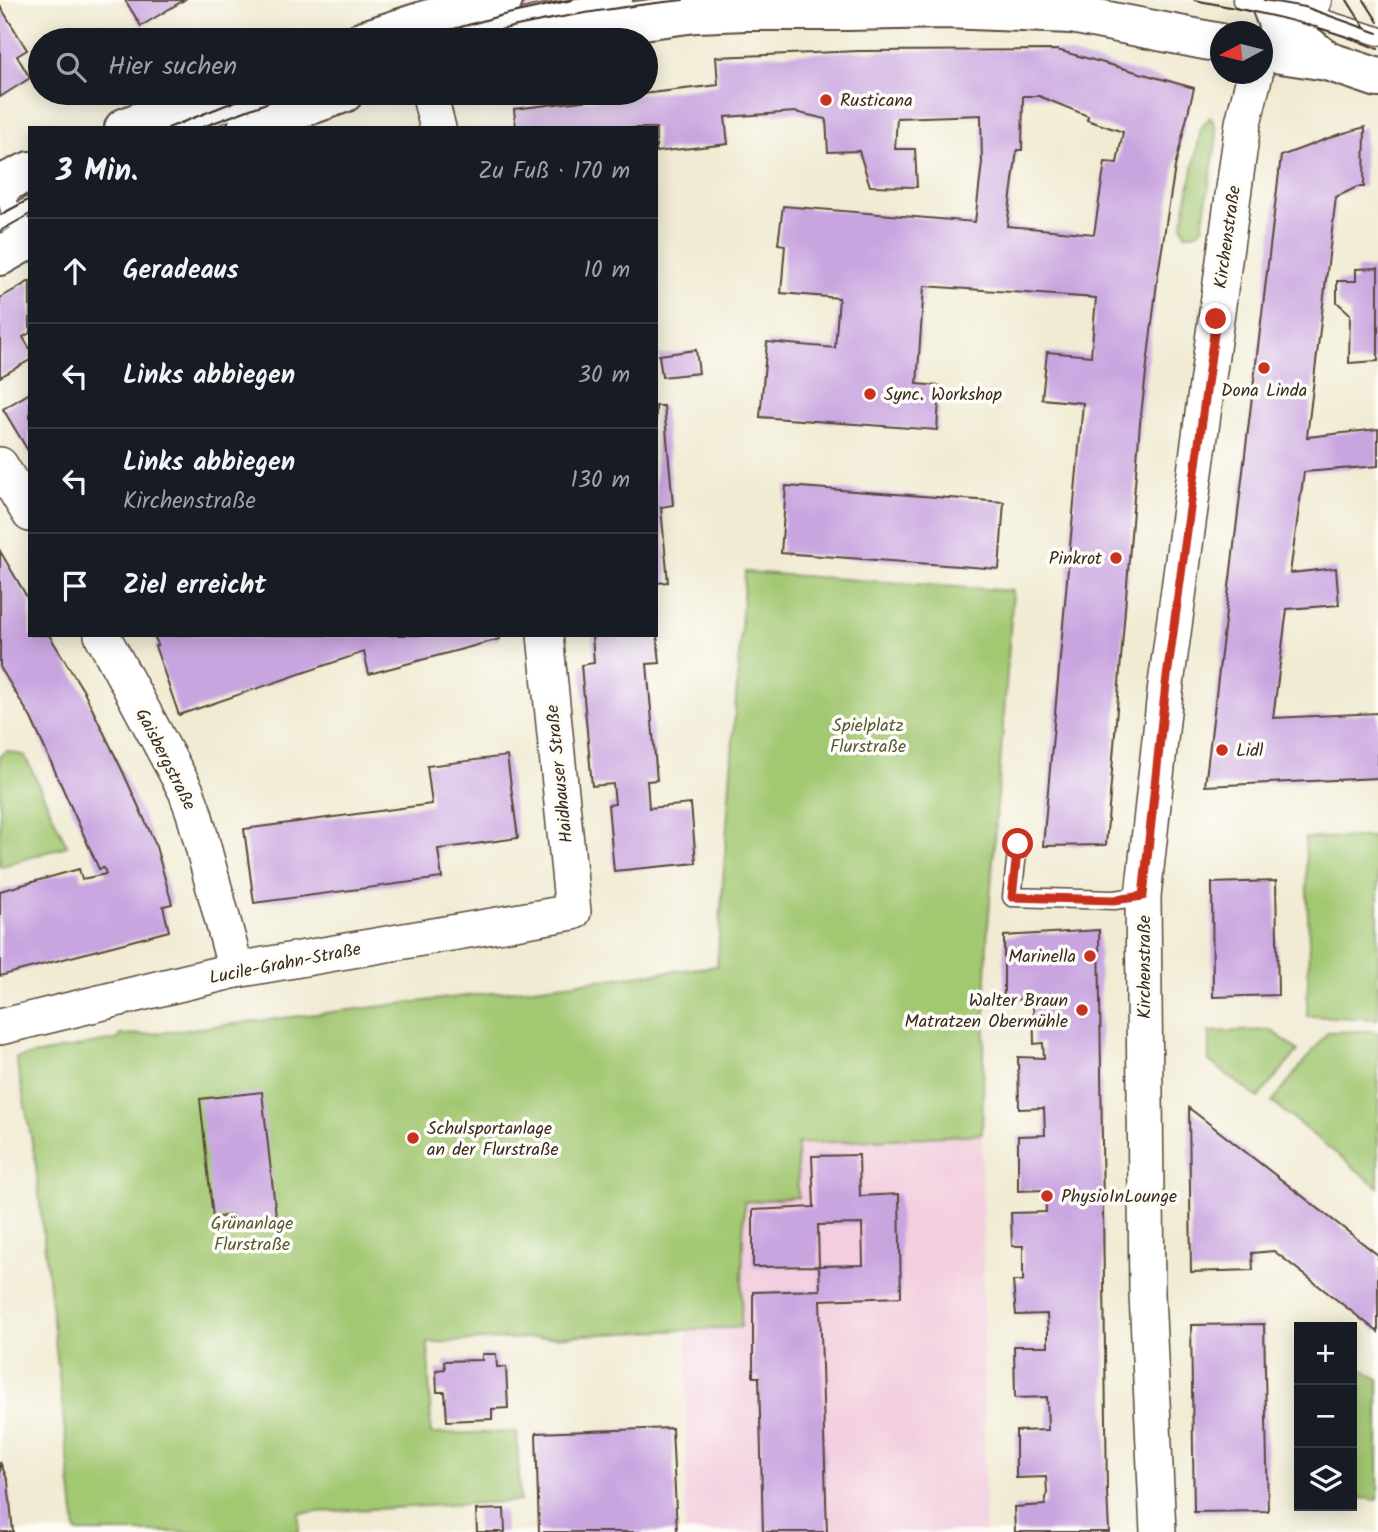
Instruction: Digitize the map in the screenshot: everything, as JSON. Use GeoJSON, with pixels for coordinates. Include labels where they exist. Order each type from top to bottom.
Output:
{"type":"FeatureCollection","features":[{"type":"Feature","properties":{"kind":"main road"},"geometry":{"type":"LineString","coordinates":[[401,28],[492,1]]}},
{"type":"Feature","properties":{"kind":"main road"},"geometry":{"type":"LineString","coordinates":[[592,28],[696,13],[946,9],[1072,14],[1210,41]]}},
{"type":"Feature","properties":{"kind":"main road"},"geometry":{"type":"LineString","coordinates":[[1274,21],[1327,61],[1378,78]]}},
{"type":"Feature","properties":{"kind":"main road"},"geometry":{"type":"LineString","coordinates":[[129,126],[182,105]]}},
{"type":"Feature","properties":{"kind":"main road"},"geometry":{"type":"LineString","coordinates":[[253,126],[311,105]]}},
{"type":"Feature","properties":{"kind":"main road"},"geometry":{"type":"LineString","coordinates":[[0,256],[17,203]]}},
{"type":"Feature","properties":{"kind":"street","name":"Kirchenstraße"},"geometry":{"type":"LineString","coordinates":[[1158,1532],[1147,1294],[1143,896],[1166,684],[1243,123],[1253,84]]}},
{"type":"Feature","properties":{"kind":"street"},"geometry":{"type":"LineString","coordinates":[[432,105],[437,126]]}},
{"type":"Feature","properties":{"kind":"street"},"geometry":{"type":"LineString","coordinates":[[0,465],[28,511]]}},
{"type":"Feature","properties":{"kind":"street","name":"Gaisbergstraße"},"geometry":{"type":"LineString","coordinates":[[103,637],[186,791],[236,970]]}},
{"type":"Feature","properties":{"kind":"street","name":"Haidhauser Straße"},"geometry":{"type":"LineString","coordinates":[[545,637],[573,912]]}},
{"type":"Feature","properties":{"kind":"street","name":"Lucile-Grahn-Straße"},"geometry":{"type":"LineString","coordinates":[[0,1027],[236,970],[573,912]]}},
{"type":"Feature","properties":{"kind":"lane"},"geometry":{"type":"LineString","coordinates":[[484,28],[537,15],[623,0]]}},
{"type":"Feature","properties":{"kind":"lane"},"geometry":{"type":"LineString","coordinates":[[1274,21],[1378,36]]}},
{"type":"Feature","properties":{"kind":"lane"},"geometry":{"type":"LineString","coordinates":[[189,126],[242,105]]}},
{"type":"Feature","properties":{"kind":"lane"},"geometry":{"type":"LineString","coordinates":[[17,203],[22,226],[28,229]]}},
{"type":"Feature","properties":{"kind":"lane"},"geometry":{"type":"LineString","coordinates":[[1018,844],[1012,897],[1114,900],[1143,896]]}},
{"type":"Feature","properties":{"kind":"shaded area"},"geometry":{"type":"Polygon","coordinates":[[[499,0],[596,0],[502,19],[499,0]]]}},
{"type":"Feature","properties":{"kind":"shaded area"},"geometry":{"type":"Polygon","coordinates":[[[982,1134],[985,1532],[685,1532],[687,1330],[741,1327],[744,1201],[797,1144],[982,1134]]]}},
{"type":"Feature","properties":{"kind":"green space"},"geometry":{"type":"Polygon","coordinates":[[[1210,117],[1217,136],[1202,228],[1194,234],[1185,234],[1182,225],[1201,128],[1210,117]]]}},
{"type":"Feature","properties":{"kind":"green space","name":"Grünanlage Flurstraße"},"geometry":{"type":"Polygon","coordinates":[[[745,572],[1013,591],[987,941],[982,1134],[797,1144],[798,1197],[744,1202],[741,1327],[428,1343],[431,1434],[517,1432],[520,1501],[299,1513],[299,1532],[76,1532],[35,1158],[16,1058],[119,1039],[120,1035],[149,1034],[717,966],[745,572]]]}},
{"type":"Feature","properties":{"kind":"green space"},"geometry":{"type":"Polygon","coordinates":[[[7,751],[25,756],[67,846],[0,867],[0,755],[7,751]]]}},
{"type":"Feature","properties":{"kind":"green space"},"geometry":{"type":"Polygon","coordinates":[[[1378,837],[1378,1019],[1307,1016],[1309,943],[1305,838],[1378,837]]]}},
{"type":"Feature","properties":{"kind":"green space"},"geometry":{"type":"Polygon","coordinates":[[[1271,1030],[1298,1051],[1258,1098],[1209,1061],[1209,1032],[1271,1030]]]}},
{"type":"Feature","properties":{"kind":"green space"},"geometry":{"type":"Polygon","coordinates":[[[1328,1032],[1378,1032],[1378,1187],[1272,1102],[1328,1032]]]}},
{"type":"Feature","properties":{"kind":"green space"},"geometry":{"type":"Polygon","coordinates":[[[1357,1366],[1378,1379],[1378,1500],[1357,1498],[1357,1366]]]}},
{"type":"Feature","properties":{"kind":"building"},"geometry":{"type":"Polygon","coordinates":[[[125,0],[184,0],[141,26],[125,0]]]}},
{"type":"Feature","properties":{"kind":"building"},"geometry":{"type":"Polygon","coordinates":[[[0,6],[27,50],[17,56],[28,79],[0,97],[0,6]]]}},
{"type":"Feature","properties":{"kind":"building"},"geometry":{"type":"Polygon","coordinates":[[[1057,50],[1194,88],[1175,167],[1158,274],[1140,423],[1106,845],[1043,846],[1083,403],[1042,399],[1047,352],[1091,356],[1096,298],[924,286],[917,384],[940,386],[937,430],[760,417],[767,342],[835,348],[839,298],[781,293],[785,245],[778,244],[783,206],[975,222],[982,163],[981,115],[897,118],[895,149],[915,149],[917,187],[870,186],[859,151],[828,152],[826,119],[795,112],[725,117],[728,144],[658,152],[658,126],[516,126],[514,109],[548,105],[658,105],[658,92],[718,85],[716,57],[859,51],[1057,50]],[[1023,96],[1022,150],[1017,150],[1007,226],[1094,234],[1105,162],[1117,163],[1123,132],[1087,120],[1088,116],[1039,96],[1023,96]]]}},
{"type":"Feature","properties":{"kind":"building"},"geometry":{"type":"Polygon","coordinates":[[[1365,127],[1364,187],[1357,187],[1336,197],[1307,437],[1378,429],[1378,466],[1304,472],[1290,573],[1336,568],[1339,605],[1287,609],[1273,718],[1378,713],[1378,778],[1205,786],[1281,156],[1365,127]]]}},
{"type":"Feature","properties":{"kind":"building"},"geometry":{"type":"Polygon","coordinates":[[[1378,268],[1378,361],[1349,363],[1350,314],[1337,302],[1337,281],[1356,281],[1356,269],[1378,268]]]}},
{"type":"Feature","properties":{"kind":"building"},"geometry":{"type":"Polygon","coordinates":[[[28,282],[28,334],[23,337],[28,346],[28,361],[0,377],[0,298],[28,282]]]}},
{"type":"Feature","properties":{"kind":"building"},"geometry":{"type":"Polygon","coordinates":[[[696,350],[699,373],[662,377],[659,355],[696,350]]]}},
{"type":"Feature","properties":{"kind":"building"},"geometry":{"type":"Polygon","coordinates":[[[28,394],[28,451],[3,409],[28,394]]]}},
{"type":"Feature","properties":{"kind":"building"},"geometry":{"type":"Polygon","coordinates":[[[658,406],[664,406],[673,505],[661,507],[668,582],[658,583],[658,406]]]}},
{"type":"Feature","properties":{"kind":"building"},"geometry":{"type":"Polygon","coordinates":[[[786,486],[1004,502],[999,569],[781,553],[786,486]]]}},
{"type":"Feature","properties":{"kind":"building"},"geometry":{"type":"Polygon","coordinates":[[[0,551],[28,599],[28,637],[50,637],[83,690],[155,843],[172,904],[163,906],[169,931],[0,976],[0,891],[79,869],[82,879],[106,874],[104,868],[99,869],[31,718],[0,667],[0,551]]]}},
{"type":"Feature","properties":{"kind":"building"},"geometry":{"type":"Polygon","coordinates":[[[155,637],[500,639],[369,674],[364,652],[179,715],[155,646],[158,645],[155,637]]]}},
{"type":"Feature","properties":{"kind":"building"},"geometry":{"type":"Polygon","coordinates":[[[592,637],[657,637],[660,663],[647,664],[657,780],[647,781],[649,808],[691,804],[696,863],[614,871],[608,805],[615,804],[613,784],[592,786],[581,665],[594,663],[592,637]]]}},
{"type":"Feature","properties":{"kind":"building"},"geometry":{"type":"Polygon","coordinates":[[[507,756],[518,838],[438,849],[442,878],[254,903],[244,829],[432,804],[427,766],[507,756]]]}},
{"type":"Feature","properties":{"kind":"building"},"geometry":{"type":"Polygon","coordinates":[[[1276,881],[1278,995],[1213,997],[1212,883],[1276,881]]]}},
{"type":"Feature","properties":{"kind":"building"},"geometry":{"type":"Polygon","coordinates":[[[1099,930],[1109,1532],[1015,1532],[1014,1507],[1045,1505],[1047,1492],[1046,1477],[1016,1478],[1016,1431],[1048,1430],[1047,1397],[1015,1398],[1014,1346],[1048,1346],[1048,1332],[1047,1314],[1016,1315],[1013,1281],[1023,1281],[1023,1246],[1012,1246],[1011,1213],[1046,1212],[1045,1190],[1018,1191],[1018,1136],[1045,1135],[1044,1108],[1019,1109],[1018,1057],[1044,1058],[1043,1043],[1034,1044],[1033,999],[1004,1000],[1004,936],[1099,930]]]}},
{"type":"Feature","properties":{"kind":"building"},"geometry":{"type":"Polygon","coordinates":[[[262,1092],[277,1225],[233,1230],[232,1215],[213,1218],[200,1099],[262,1092]]]}},
{"type":"Feature","properties":{"kind":"building"},"geometry":{"type":"Polygon","coordinates":[[[1189,1108],[1378,1255],[1378,1332],[1274,1251],[1252,1253],[1253,1270],[1191,1272],[1189,1108]]]}},
{"type":"Feature","properties":{"kind":"building"},"geometry":{"type":"Polygon","coordinates":[[[859,1155],[860,1196],[899,1194],[901,1297],[820,1300],[827,1532],[763,1532],[759,1377],[753,1377],[753,1292],[820,1290],[819,1266],[753,1267],[753,1210],[814,1207],[812,1156],[859,1155]],[[862,1224],[818,1225],[819,1266],[863,1265],[862,1224]]]}},
{"type":"Feature","properties":{"kind":"building"},"geometry":{"type":"Polygon","coordinates":[[[1264,1324],[1268,1511],[1194,1512],[1191,1325],[1264,1324]]]}},
{"type":"Feature","properties":{"kind":"building"},"geometry":{"type":"Polygon","coordinates":[[[482,1354],[496,1354],[497,1367],[506,1367],[508,1408],[492,1409],[492,1419],[447,1421],[445,1392],[437,1392],[436,1370],[445,1369],[444,1361],[482,1360],[482,1354]]]}},
{"type":"Feature","properties":{"kind":"building"},"geometry":{"type":"Polygon","coordinates":[[[672,1428],[677,1532],[539,1532],[536,1433],[672,1428]]]}},
{"type":"Feature","properties":{"kind":"building"},"geometry":{"type":"Polygon","coordinates":[[[0,1462],[8,1481],[13,1532],[0,1532],[0,1462]]]}},
{"type":"Feature","properties":{"kind":"building"},"geometry":{"type":"Polygon","coordinates":[[[504,1509],[505,1532],[477,1532],[476,1510],[504,1509]]]}},
{"type":"Feature","properties":{"kind":"tram line"},"geometry":{"type":"LineString","coordinates":[[457,28],[572,0]]}},
{"type":"Feature","properties":{"kind":"tram line"},"geometry":{"type":"LineString","coordinates":[[507,28],[570,15],[683,0]]}},
{"type":"Feature","properties":{"kind":"tram line"},"geometry":{"type":"LineString","coordinates":[[1194,0],[1310,26],[1378,49]]}},
{"type":"Feature","properties":{"kind":"tram line"},"geometry":{"type":"LineString","coordinates":[[1264,0],[1305,7],[1378,33]]}},
{"type":"Feature","properties":{"kind":"tram line"},"geometry":{"type":"LineString","coordinates":[[1347,0],[1364,27]]}},
{"type":"Feature","properties":{"kind":"tram line"},"geometry":{"type":"LineString","coordinates":[[1364,0],[1378,22]]}},
{"type":"Feature","properties":{"kind":"tram line"},"geometry":{"type":"LineString","coordinates":[[173,126],[226,105]]}},
{"type":"Feature","properties":{"kind":"tram line"},"geometry":{"type":"LineString","coordinates":[[205,126],[261,105]]}},
{"type":"Feature","properties":{"kind":"tram line"},"geometry":{"type":"LineString","coordinates":[[0,215],[28,200]]}},
{"type":"Feature","properties":{"kind":"tram line"},"geometry":{"type":"LineString","coordinates":[[0,231],[28,215]]}},
{"type":"Feature","properties":{"kind":"place","name":"Rusticana"},"geometry":{"type":"Point","coordinates":[826,100]}},
{"type":"Feature","properties":{"kind":"place","name":"Dona Linda"},"geometry":{"type":"Point","coordinates":[1264,368]}},
{"type":"Feature","properties":{"kind":"place","name":"Sync. Workshop"},"geometry":{"type":"Point","coordinates":[870,394]}},
{"type":"Feature","properties":{"kind":"place","name":"Pinkrot"},"geometry":{"type":"Point","coordinates":[1116,558]}},
{"type":"Feature","properties":{"kind":"place","name":"Lidl"},"geometry":{"type":"Point","coordinates":[1222,750]}},
{"type":"Feature","properties":{"kind":"place","name":"Marinella"},"geometry":{"type":"Point","coordinates":[1090,956]}},
{"type":"Feature","properties":{"kind":"place","name":"Walter Braun Matratzen Obermühle"},"geometry":{"type":"Point","coordinates":[1082,1010]}},
{"type":"Feature","properties":{"kind":"place","name":"Schulsportanlage an der Flurstraße"},"geometry":{"type":"Point","coordinates":[413,1138]}},
{"type":"Feature","properties":{"kind":"place","name":"PhysioInLounge"},"geometry":{"type":"Point","coordinates":[1047,1196]}},
{"type":"Feature","properties":{"kind":"route"},"geometry":{"type":"LineString","coordinates":[[1018,844],[1012,897],[1114,900],[1143,896],[1166,684],[1216,319]]}},
{"type":"Feature","properties":{"kind":"park label","name":"Spielplatz Flurstraße"},"geometry":{"type":"Point","coordinates":[868,735]}}]}
